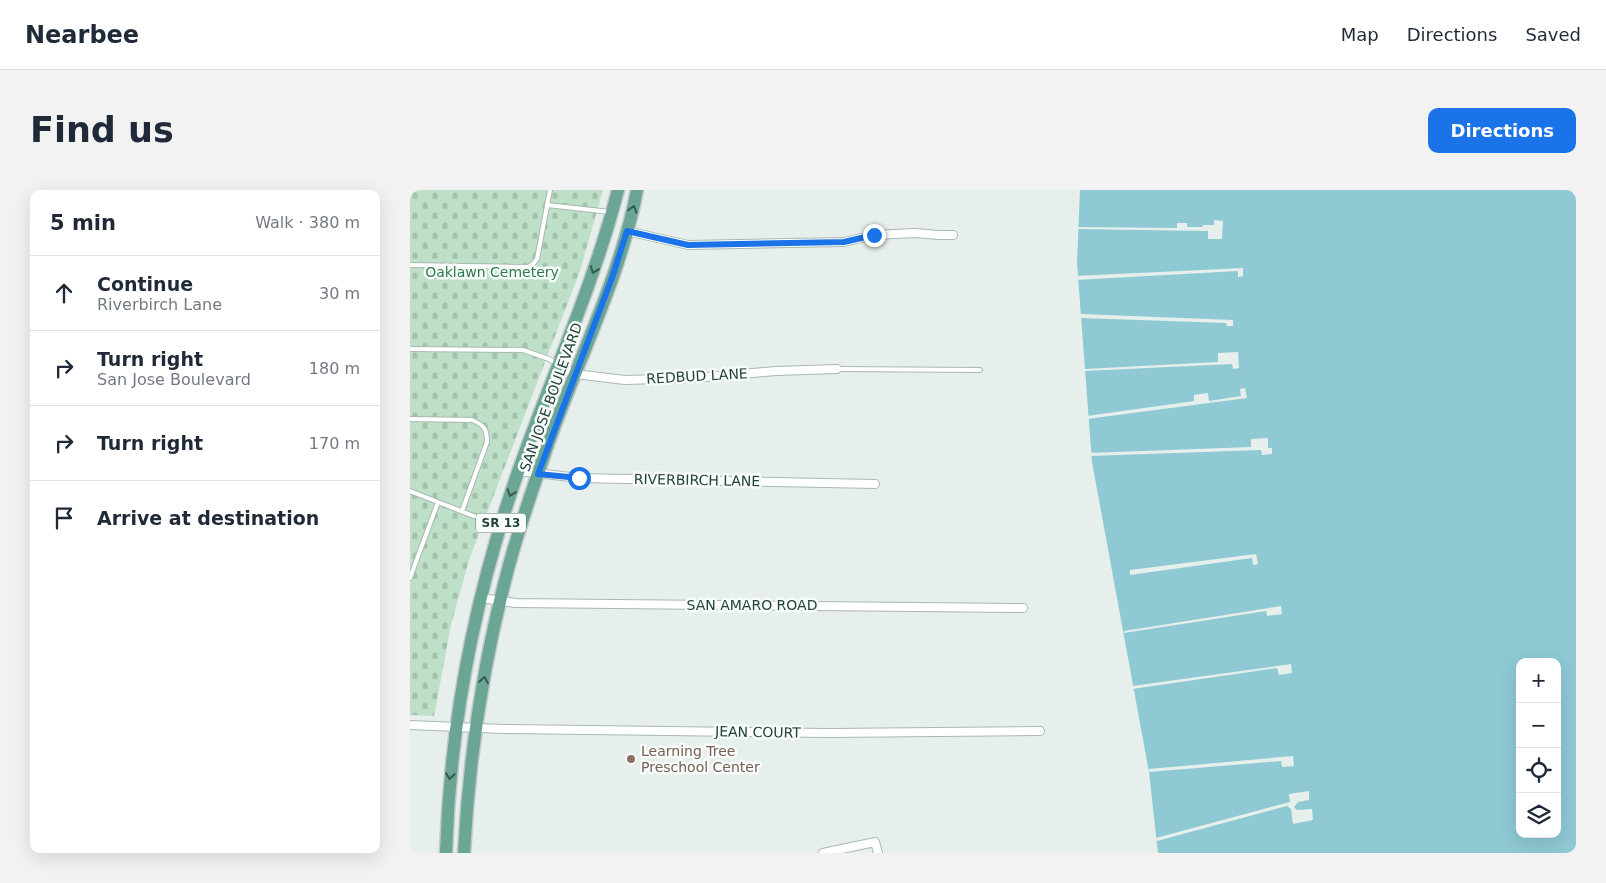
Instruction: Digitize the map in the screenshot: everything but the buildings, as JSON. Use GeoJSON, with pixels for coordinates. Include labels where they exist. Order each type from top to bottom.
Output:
{"type":"FeatureCollection","features":[{"type":"Feature","properties":{"kind":"main road","name":"SAN JOSE BOULEVARD"},"geometry":{"type":"LineString","coordinates":[[446,853],[455,728],[464,673],[481,598],[500,526],[518,471],[598,259],[618,190]]}},
{"type":"Feature","properties":{"kind":"main road","name":"SAN JOSE BOULEVARD"},"geometry":{"type":"LineString","coordinates":[[464,853],[470,774],[476,728],[490,645],[500,600],[521,525],[538,474],[613,275],[627,231],[637,190]]}},
{"type":"Feature","properties":{"kind":"street"},"geometry":{"type":"LineString","coordinates":[[627,231],[688,245],[844,242],[874,235],[915,233],[953,235]]}},
{"type":"Feature","properties":{"kind":"street","name":"REDBUD LANE"},"geometry":{"type":"LineString","coordinates":[[558,365],[575,374],[634,380],[837,369]]}},
{"type":"Feature","properties":{"kind":"street","name":"RIVERBIRCH LANE"},"geometry":{"type":"LineString","coordinates":[[518,471],[579,478],[875,484]]}},
{"type":"Feature","properties":{"kind":"street","name":"SAN AMARO ROAD"},"geometry":{"type":"LineString","coordinates":[[481,598],[516,604],[1023,608]]}},
{"type":"Feature","properties":{"kind":"street","name":"JEAN COURT"},"geometry":{"type":"LineString","coordinates":[[410,725],[455,728],[830,733],[1040,731]]}},
{"type":"Feature","properties":{"kind":"street"},"geometry":{"type":"LineString","coordinates":[[823,853],[875,842],[878,853]]}},
{"type":"Feature","properties":{"kind":"lane"},"geometry":{"type":"LineString","coordinates":[[410,265],[528,267],[537,259],[550,190]]}},
{"type":"Feature","properties":{"kind":"lane"},"geometry":{"type":"LineString","coordinates":[[547,205],[612,212]]}},
{"type":"Feature","properties":{"kind":"lane"},"geometry":{"type":"LineString","coordinates":[[410,349],[523,350],[549,359],[558,365]]}},
{"type":"Feature","properties":{"kind":"lane"},"geometry":{"type":"LineString","coordinates":[[837,369],[980,370]]}},
{"type":"Feature","properties":{"kind":"lane"},"geometry":{"type":"LineString","coordinates":[[410,419],[472,420],[482,424],[487,432],[487,442],[462,511]]}},
{"type":"Feature","properties":{"kind":"lane"},"geometry":{"type":"LineString","coordinates":[[410,491],[500,526]]}},
{"type":"Feature","properties":{"kind":"lane"},"geometry":{"type":"LineString","coordinates":[[410,578],[438,502]]}},
{"type":"Feature","properties":{"kind":"green space","name":"Oaklawn Cemetery"},"geometry":{"type":"Polygon","coordinates":[[[410,190],[603,190],[580,271],[469,560],[451,625],[434,716],[410,715],[410,190]]]}},
{"type":"Feature","properties":{"kind":"water"},"geometry":{"type":"Polygon","coordinates":[[[1080,190],[1576,190],[1576,853],[1158,853],[1149,772],[1092,462],[1077,263],[1080,190]]]}},
{"type":"Feature","properties":{"kind":"pier"},"geometry":{"type":"Polygon","coordinates":[[[1214,220],[1223,221],[1222,239],[1208,239],[1208,231],[1076,229],[1076,227],[1177,228],[1177,223],[1187,223],[1187,227],[1202,227],[1203,225],[1214,225],[1214,220]]]}},
{"type":"Feature","properties":{"kind":"pier"},"geometry":{"type":"Polygon","coordinates":[[[1243,268],[1243,276],[1238,277],[1238,271],[1076,280],[1075,276],[1243,268]]]}},
{"type":"Feature","properties":{"kind":"pier"},"geometry":{"type":"Polygon","coordinates":[[[1081,314],[1233,320],[1233,326],[1227,326],[1226,323],[1080,318],[1081,314]]]}},
{"type":"Feature","properties":{"kind":"pier"},"geometry":{"type":"Polygon","coordinates":[[[1238,352],[1239,368],[1233,369],[1232,364],[1085,371],[1085,369],[1218,362],[1218,353],[1238,352]]]}},
{"type":"Feature","properties":{"kind":"pier"},"geometry":{"type":"Polygon","coordinates":[[[1245,388],[1247,398],[1087,419],[1087,416],[1194,401],[1194,395],[1208,393],[1209,401],[1241,396],[1240,389],[1245,388]]]}},
{"type":"Feature","properties":{"kind":"pier"},"geometry":{"type":"Polygon","coordinates":[[[1268,438],[1268,448],[1272,448],[1272,454],[1262,455],[1261,450],[1089,456],[1089,453],[1251,447],[1251,439],[1268,438]]]}},
{"type":"Feature","properties":{"kind":"pier"},"geometry":{"type":"Polygon","coordinates":[[[1256,554],[1258,564],[1253,565],[1252,558],[1130,575],[1130,570],[1256,554]]]}},
{"type":"Feature","properties":{"kind":"pier"},"geometry":{"type":"Polygon","coordinates":[[[1281,606],[1282,614],[1267,616],[1266,611],[1124,633],[1124,631],[1281,606]]]}},
{"type":"Feature","properties":{"kind":"pier"},"geometry":{"type":"Polygon","coordinates":[[[1291,664],[1292,673],[1279,675],[1277,668],[1132,689],[1132,686],[1291,664]]]}},
{"type":"Feature","properties":{"kind":"pier"},"geometry":{"type":"Polygon","coordinates":[[[1293,756],[1294,766],[1282,767],[1281,761],[1149,772],[1149,769],[1293,756]]]}},
{"type":"Feature","properties":{"kind":"pier"},"geometry":{"type":"Polygon","coordinates":[[[1309,791],[1309,800],[1298,802],[1294,807],[1297,810],[1312,809],[1313,820],[1293,824],[1291,809],[1287,806],[1157,841],[1156,838],[1290,802],[1289,794],[1309,791]]]}},
{"type":"Feature","properties":{"kind":"place","name":"Learning Tree Preschool Center"},"geometry":{"type":"Point","coordinates":[631,759]}},
{"type":"Feature","properties":{"kind":"route"},"geometry":{"type":"LineString","coordinates":[[579,478],[538,474],[613,275],[627,231],[688,245],[844,242],[874,235]]}}]}
